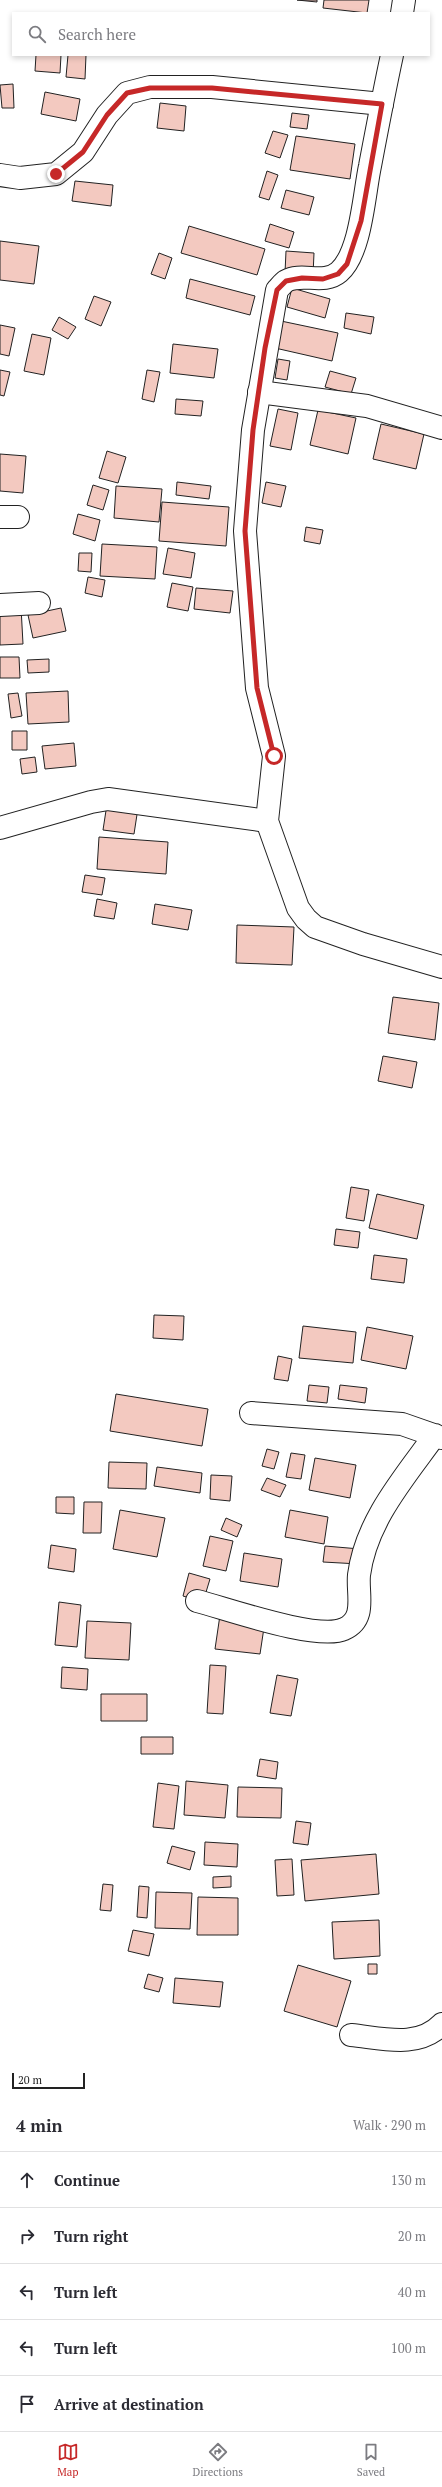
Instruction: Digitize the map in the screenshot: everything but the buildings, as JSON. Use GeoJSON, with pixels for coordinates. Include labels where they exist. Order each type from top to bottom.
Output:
{"type":"FeatureCollection","features":[{"type":"Feature","properties":{"kind":"street"},"geometry":{"type":"LineString","coordinates":[[402,12],[404,0]]}},
{"type":"Feature","properties":{"kind":"street"},"geometry":{"type":"LineString","coordinates":[[392,56],[361,221],[347,264],[338,274],[323,279],[302,278],[286,281],[277,290],[253,430],[245,531],[257,688],[274,756],[267,821],[298,908],[306,919],[315,927],[363,944],[442,968]]}},
{"type":"Feature","properties":{"kind":"street"},"geometry":{"type":"LineString","coordinates":[[0,175],[20,178],[56,174],[83,152],[107,115],[127,93],[150,88],[212,88],[382,104]]}},
{"type":"Feature","properties":{"kind":"street"},"geometry":{"type":"LineString","coordinates":[[259,392],[367,406],[442,428]]}},
{"type":"Feature","properties":{"kind":"street"},"geometry":{"type":"LineString","coordinates":[[0,605],[39,604]]}},
{"type":"Feature","properties":{"kind":"street"},"geometry":{"type":"LineString","coordinates":[[0,828],[91,802],[108,799],[267,821]]}},
{"type":"Feature","properties":{"kind":"street"},"geometry":{"type":"LineString","coordinates":[[197,1601],[303,1631],[343,1630],[354,1622],[360,1605],[359,1575],[370,1534],[388,1500],[438,1437],[402,1424],[250,1413]]}},
{"type":"Feature","properties":{"kind":"street"},"geometry":{"type":"LineString","coordinates":[[351,2035],[409,2041],[434,2033],[442,2024]]}},
{"type":"Feature","properties":{"kind":"route"},"geometry":{"type":"LineString","coordinates":[[56,174],[83,152],[107,115],[127,93],[150,88],[212,88],[382,104],[369,167],[361,221],[347,264],[338,274],[323,279],[302,278],[286,281],[277,290],[265,348],[253,430],[245,531],[258,699],[262,708],[274,756]]}}]}
